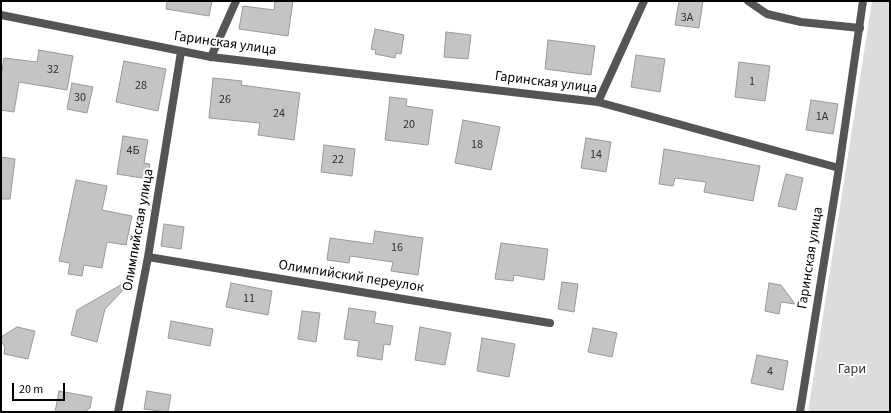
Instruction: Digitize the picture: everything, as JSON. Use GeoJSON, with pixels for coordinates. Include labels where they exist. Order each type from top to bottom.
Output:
{"type":"FeatureCollection","features":[{"type":"Feature","properties":{"kind":"street"},"geometry":{"type":"LineString","coordinates":[[211,57],[236,1]]}},
{"type":"Feature","properties":{"kind":"street"},"geometry":{"type":"LineString","coordinates":[[598,102],[644,1]]}},
{"type":"Feature","properties":{"kind":"street"},"geometry":{"type":"LineString","coordinates":[[748,1],[767,14],[801,22],[860,28]]}},
{"type":"Feature","properties":{"kind":"street"},"geometry":{"type":"LineString","coordinates":[[839,168],[863,1]]}},
{"type":"Feature","properties":{"kind":"street","name":"Гаринская улица"},"geometry":{"type":"LineString","coordinates":[[1,15],[211,57],[598,102],[839,168],[800,412]]}},
{"type":"Feature","properties":{"kind":"street","name":"Олимпийская улица"},"geometry":{"type":"LineString","coordinates":[[118,412],[148,257],[181,52]]}},
{"type":"Feature","properties":{"kind":"street","name":"Олимпийский переулок"},"geometry":{"type":"LineString","coordinates":[[148,257],[550,323]]}},
{"type":"Feature","properties":{"kind":"green space","name":"Гари"},"geometry":{"type":"Polygon","coordinates":[[[872,1],[890,1],[890,412],[808,412],[872,1]]]}},
{"type":"Feature","properties":{"kind":"building"},"geometry":{"type":"Polygon","coordinates":[[[167,1],[212,1],[209,16],[166,9],[167,1]]]}},
{"type":"Feature","properties":{"kind":"building"},"geometry":{"type":"Polygon","coordinates":[[[275,1],[293,1],[288,36],[239,29],[243,6],[274,10],[275,1]]]}},
{"type":"Feature","properties":{"kind":"building"},"geometry":{"type":"Polygon","coordinates":[[[679,1],[703,1],[699,28],[675,25],[679,1]]]}},
{"type":"Feature","properties":{"kind":"building"},"geometry":{"type":"Polygon","coordinates":[[[375,29],[404,35],[401,54],[396,53],[395,58],[375,54],[376,50],[371,49],[375,29]]]}},
{"type":"Feature","properties":{"kind":"building"},"geometry":{"type":"Polygon","coordinates":[[[446,32],[471,35],[468,59],[444,57],[446,32]]]}},
{"type":"Feature","properties":{"kind":"building"},"geometry":{"type":"Polygon","coordinates":[[[548,40],[595,46],[591,75],[545,69],[548,40]]]}},
{"type":"Feature","properties":{"kind":"building"},"geometry":{"type":"Polygon","coordinates":[[[39,50],[73,56],[67,90],[19,82],[14,112],[1,110],[1,77],[4,58],[37,62],[39,50]]]}},
{"type":"Feature","properties":{"kind":"building"},"geometry":{"type":"Polygon","coordinates":[[[636,55],[665,59],[660,92],[631,87],[636,55]]]}},
{"type":"Feature","properties":{"kind":"building"},"geometry":{"type":"Polygon","coordinates":[[[124,61],[166,69],[158,111],[116,102],[124,61]]]}},
{"type":"Feature","properties":{"kind":"building"},"geometry":{"type":"Polygon","coordinates":[[[739,62],[770,66],[765,101],[735,97],[739,62]]]}},
{"type":"Feature","properties":{"kind":"building"},"geometry":{"type":"Polygon","coordinates":[[[213,78],[242,81],[241,85],[300,93],[294,140],[258,135],[260,123],[209,118],[213,78]]]}},
{"type":"Feature","properties":{"kind":"building"},"geometry":{"type":"Polygon","coordinates":[[[72,83],[93,87],[87,113],[67,109],[72,83]]]}},
{"type":"Feature","properties":{"kind":"building"},"geometry":{"type":"Polygon","coordinates":[[[390,97],[407,99],[406,106],[433,110],[428,145],[385,140],[390,97]]]}},
{"type":"Feature","properties":{"kind":"building"},"geometry":{"type":"Polygon","coordinates":[[[811,100],[838,104],[833,134],[806,130],[811,100]]]}},
{"type":"Feature","properties":{"kind":"building"},"geometry":{"type":"Polygon","coordinates":[[[463,120],[500,127],[491,170],[455,163],[463,120]]]}},
{"type":"Feature","properties":{"kind":"building"},"geometry":{"type":"Polygon","coordinates":[[[123,136],[148,140],[144,163],[150,164],[148,179],[117,174],[123,136]]]}},
{"type":"Feature","properties":{"kind":"building"},"geometry":{"type":"Polygon","coordinates":[[[586,138],[611,142],[606,172],[581,168],[586,138]]]}},
{"type":"Feature","properties":{"kind":"building"},"geometry":{"type":"Polygon","coordinates":[[[324,145],[355,149],[352,176],[321,172],[324,145]]]}},
{"type":"Feature","properties":{"kind":"building"},"geometry":{"type":"Polygon","coordinates":[[[664,149],[760,166],[753,201],[704,192],[706,182],[675,178],[673,186],[659,184],[664,149]]]}},
{"type":"Feature","properties":{"kind":"building"},"geometry":{"type":"Polygon","coordinates":[[[1,157],[15,159],[10,199],[1,199],[1,157]]]}},
{"type":"Feature","properties":{"kind":"building"},"geometry":{"type":"Polygon","coordinates":[[[786,174],[803,178],[796,210],[778,206],[786,174]]]}},
{"type":"Feature","properties":{"kind":"building"},"geometry":{"type":"Polygon","coordinates":[[[76,180],[107,186],[102,210],[132,216],[126,245],[107,242],[102,268],[84,265],[82,276],[68,274],[70,263],[59,261],[76,180]]]}},
{"type":"Feature","properties":{"kind":"building"},"geometry":{"type":"Polygon","coordinates":[[[164,224],[184,227],[181,249],[161,246],[164,224]]]}},
{"type":"Feature","properties":{"kind":"building"},"geometry":{"type":"Polygon","coordinates":[[[375,231],[423,238],[418,275],[391,271],[393,262],[350,256],[349,263],[327,260],[330,238],[373,244],[375,231]]]}},
{"type":"Feature","properties":{"kind":"building"},"geometry":{"type":"Polygon","coordinates":[[[501,243],[548,249],[544,280],[514,275],[513,281],[495,279],[501,243]]]}},
{"type":"Feature","properties":{"kind":"building"},"geometry":{"type":"Polygon","coordinates":[[[126,282],[128,285],[105,309],[97,342],[71,335],[77,310],[126,282]]]}},
{"type":"Feature","properties":{"kind":"building"},"geometry":{"type":"Polygon","coordinates":[[[562,282],[578,284],[574,312],[558,309],[562,282]]]}},
{"type":"Feature","properties":{"kind":"building"},"geometry":{"type":"Polygon","coordinates":[[[231,283],[272,291],[268,315],[226,307],[231,283]]]}},
{"type":"Feature","properties":{"kind":"building"},"geometry":{"type":"Polygon","coordinates":[[[769,283],[781,285],[795,304],[781,302],[779,314],[765,311],[769,283]]]}},
{"type":"Feature","properties":{"kind":"building"},"geometry":{"type":"Polygon","coordinates":[[[349,308],[376,312],[374,323],[393,326],[390,345],[384,344],[382,360],[357,356],[359,341],[344,339],[349,308]]]}},
{"type":"Feature","properties":{"kind":"building"},"geometry":{"type":"Polygon","coordinates":[[[302,311],[320,313],[316,342],[298,339],[302,311]]]}},
{"type":"Feature","properties":{"kind":"building"},"geometry":{"type":"Polygon","coordinates":[[[171,321],[213,329],[210,346],[168,338],[171,321]]]}},
{"type":"Feature","properties":{"kind":"building"},"geometry":{"type":"Polygon","coordinates":[[[17,327],[35,331],[28,359],[4,354],[5,347],[1,341],[1,337],[17,327]]]}},
{"type":"Feature","properties":{"kind":"building"},"geometry":{"type":"Polygon","coordinates":[[[420,327],[451,333],[445,365],[415,360],[420,327]]]}},
{"type":"Feature","properties":{"kind":"building"},"geometry":{"type":"Polygon","coordinates":[[[593,328],[617,333],[612,357],[588,352],[593,328]]]}},
{"type":"Feature","properties":{"kind":"building"},"geometry":{"type":"Polygon","coordinates":[[[482,338],[515,344],[509,377],[477,371],[482,338]]]}},
{"type":"Feature","properties":{"kind":"building"},"geometry":{"type":"Polygon","coordinates":[[[757,355],[788,361],[783,390],[751,383],[757,355]]]}},
{"type":"Feature","properties":{"kind":"building"},"geometry":{"type":"Polygon","coordinates":[[[59,391],[92,397],[90,408],[84,412],[55,412],[59,391]]]}},
{"type":"Feature","properties":{"kind":"building"},"geometry":{"type":"Polygon","coordinates":[[[147,391],[171,395],[168,412],[144,409],[147,391]]]}}]}
